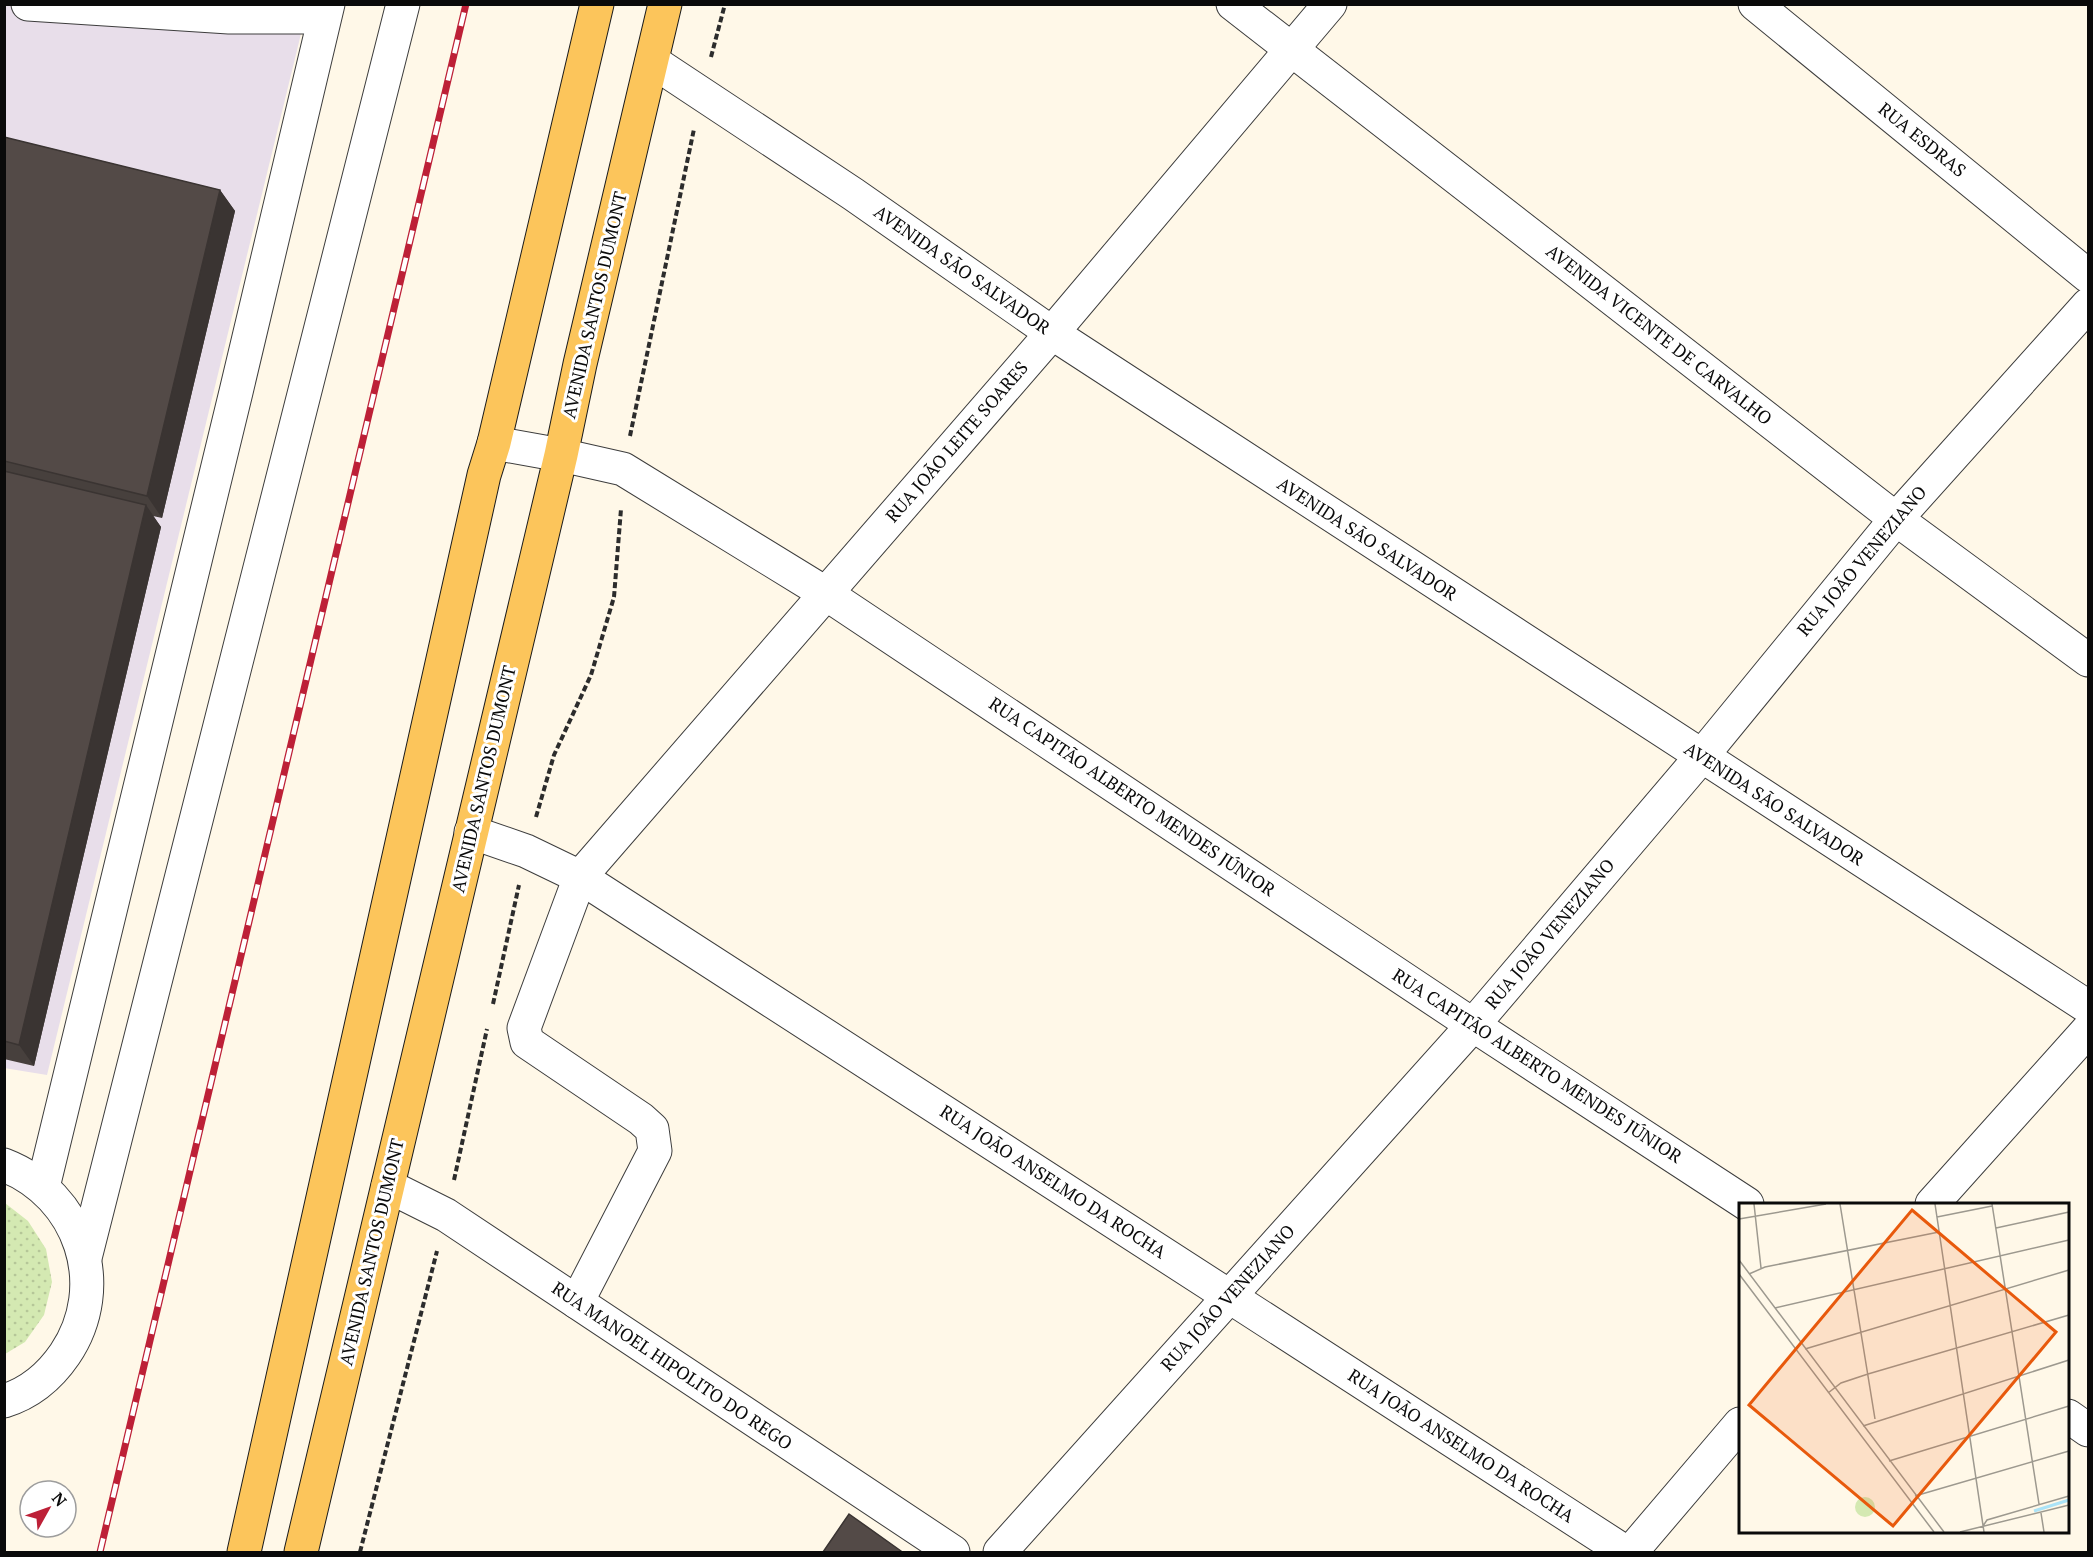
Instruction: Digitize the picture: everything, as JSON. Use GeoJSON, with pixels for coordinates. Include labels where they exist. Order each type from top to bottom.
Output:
{"type":"FeatureCollection","features":[{"type":"Feature","properties":{"kind":"main road"},"geometry":{"type":"LineString","coordinates":[[244,1552],[484,474],[494,443],[597,4]]}},
{"type":"Feature","properties":{"kind":"main road","name":"AVENIDA SANTOS DUMONT"},"geometry":{"type":"LineString","coordinates":[[309,1548],[388,1186],[665,4]]}},
{"type":"Feature","properties":{"kind":"street"},"geometry":{"type":"LineString","coordinates":[[28,4],[230,11],[326,11],[44,1187]]}},
{"type":"Feature","properties":{"kind":"street"},"geometry":{"type":"LineString","coordinates":[[4,1401],[20,1396],[53,1372],[76,1338],[87,1299],[85,1258],[403,4]]}},
{"type":"Feature","properties":{"kind":"street","name":"AVENIDA VICENTE DE CARVALHO"},"geometry":{"type":"LineString","coordinates":[[1233,4],[1896,519],[2088,660]]}},
{"type":"Feature","properties":{"kind":"street","name":"RUA JOÃO LEITE SOARES"},"geometry":{"type":"LineString","coordinates":[[580,877],[1052,333],[1330,4]]}},
{"type":"Feature","properties":{"kind":"street","name":"RUA ESDRAS"},"geometry":{"type":"LineString","coordinates":[[1755,4],[2088,276]]}},
{"type":"Feature","properties":{"kind":"street","name":"AVENIDA SÃO SALVADOR"},"geometry":{"type":"LineString","coordinates":[[651,61],[853,194],[1052,333],[2088,1007]]}},
{"type":"Feature","properties":{"kind":"street","name":"RUA JOÃO VENEZIANO"},"geometry":{"type":"LineString","coordinates":[[1000,1552],[1473,1025],[1701,757],[1896,519],[2088,304]]}},
{"type":"Feature","properties":{"kind":"street","name":"RUA CAPITÃO ALBERTO MENDES JÚNIOR"},"geometry":{"type":"LineString","coordinates":[[494,443],[624,469],[825,592],[1473,1025],[1745,1203]]}},
{"type":"Feature","properties":{"kind":"street","name":"RUA JOÃO ANSELMO DA ROCHA"},"geometry":{"type":"LineString","coordinates":[[471,832],[526,851],[580,877],[1625,1552]]}},
{"type":"Feature","properties":{"kind":"street"},"geometry":{"type":"LineString","coordinates":[[577,1302],[655,1151],[652,1129],[641,1119],[527,1042],[524,1028],[580,877]]}},
{"type":"Feature","properties":{"kind":"street"},"geometry":{"type":"LineString","coordinates":[[1933,1203],[2088,1030]]}},
{"type":"Feature","properties":{"kind":"street"},"geometry":{"type":"LineString","coordinates":[[4,1165],[44,1187],[70,1219],[85,1258]]}},
{"type":"Feature","properties":{"kind":"street","name":"RUA MANOEL HIPOLITO DO REGO"},"geometry":{"type":"LineString","coordinates":[[388,1186],[446,1215],[953,1552]]}},
{"type":"Feature","properties":{"kind":"street"},"geometry":{"type":"LineString","coordinates":[[2069,1417],[2088,1430]]}},
{"type":"Feature","properties":{"kind":"street"},"geometry":{"type":"LineString","coordinates":[[1631,1552],[1739,1425]]}},
{"type":"Feature","properties":{"kind":"path"},"geometry":{"type":"LineString","coordinates":[[491,1010],[526,851],[554,755],[591,675],[614,597],[624,469],[701,93],[725,4]]}},
{"type":"Feature","properties":{"kind":"path"},"geometry":{"type":"LineString","coordinates":[[360,1552],[446,1215],[489,1022]]}},
{"type":"Feature","properties":{"kind":"shaded area"},"geometry":{"type":"Polygon","coordinates":[[[4,5],[308,5],[47,1075],[4,1068],[4,5]]]}},
{"type":"Feature","properties":{"kind":"green space"},"geometry":{"type":"Polygon","coordinates":[[[5,1203],[28,1221],[46,1249],[52,1282],[44,1315],[25,1342],[5,1354],[5,1203]]]}},
{"type":"Feature","properties":{"kind":"building"},"geometry":{"type":"Polygon","coordinates":[[[4,137],[220,190],[147,496],[4,461],[4,137]]]}},
{"type":"Feature","properties":{"kind":"building"},"geometry":{"type":"Polygon","coordinates":[[[4,471],[146,505],[19,1045],[4,1041],[4,471]]]}},
{"type":"Feature","properties":{"kind":"building"},"geometry":{"type":"Polygon","coordinates":[[[849,1514],[901,1551],[823,1552],[849,1514]]]}},
{"type":"Feature","properties":{"kind":"railway"},"geometry":{"type":"LineString","coordinates":[[100,1552],[466,4]]}}]}
